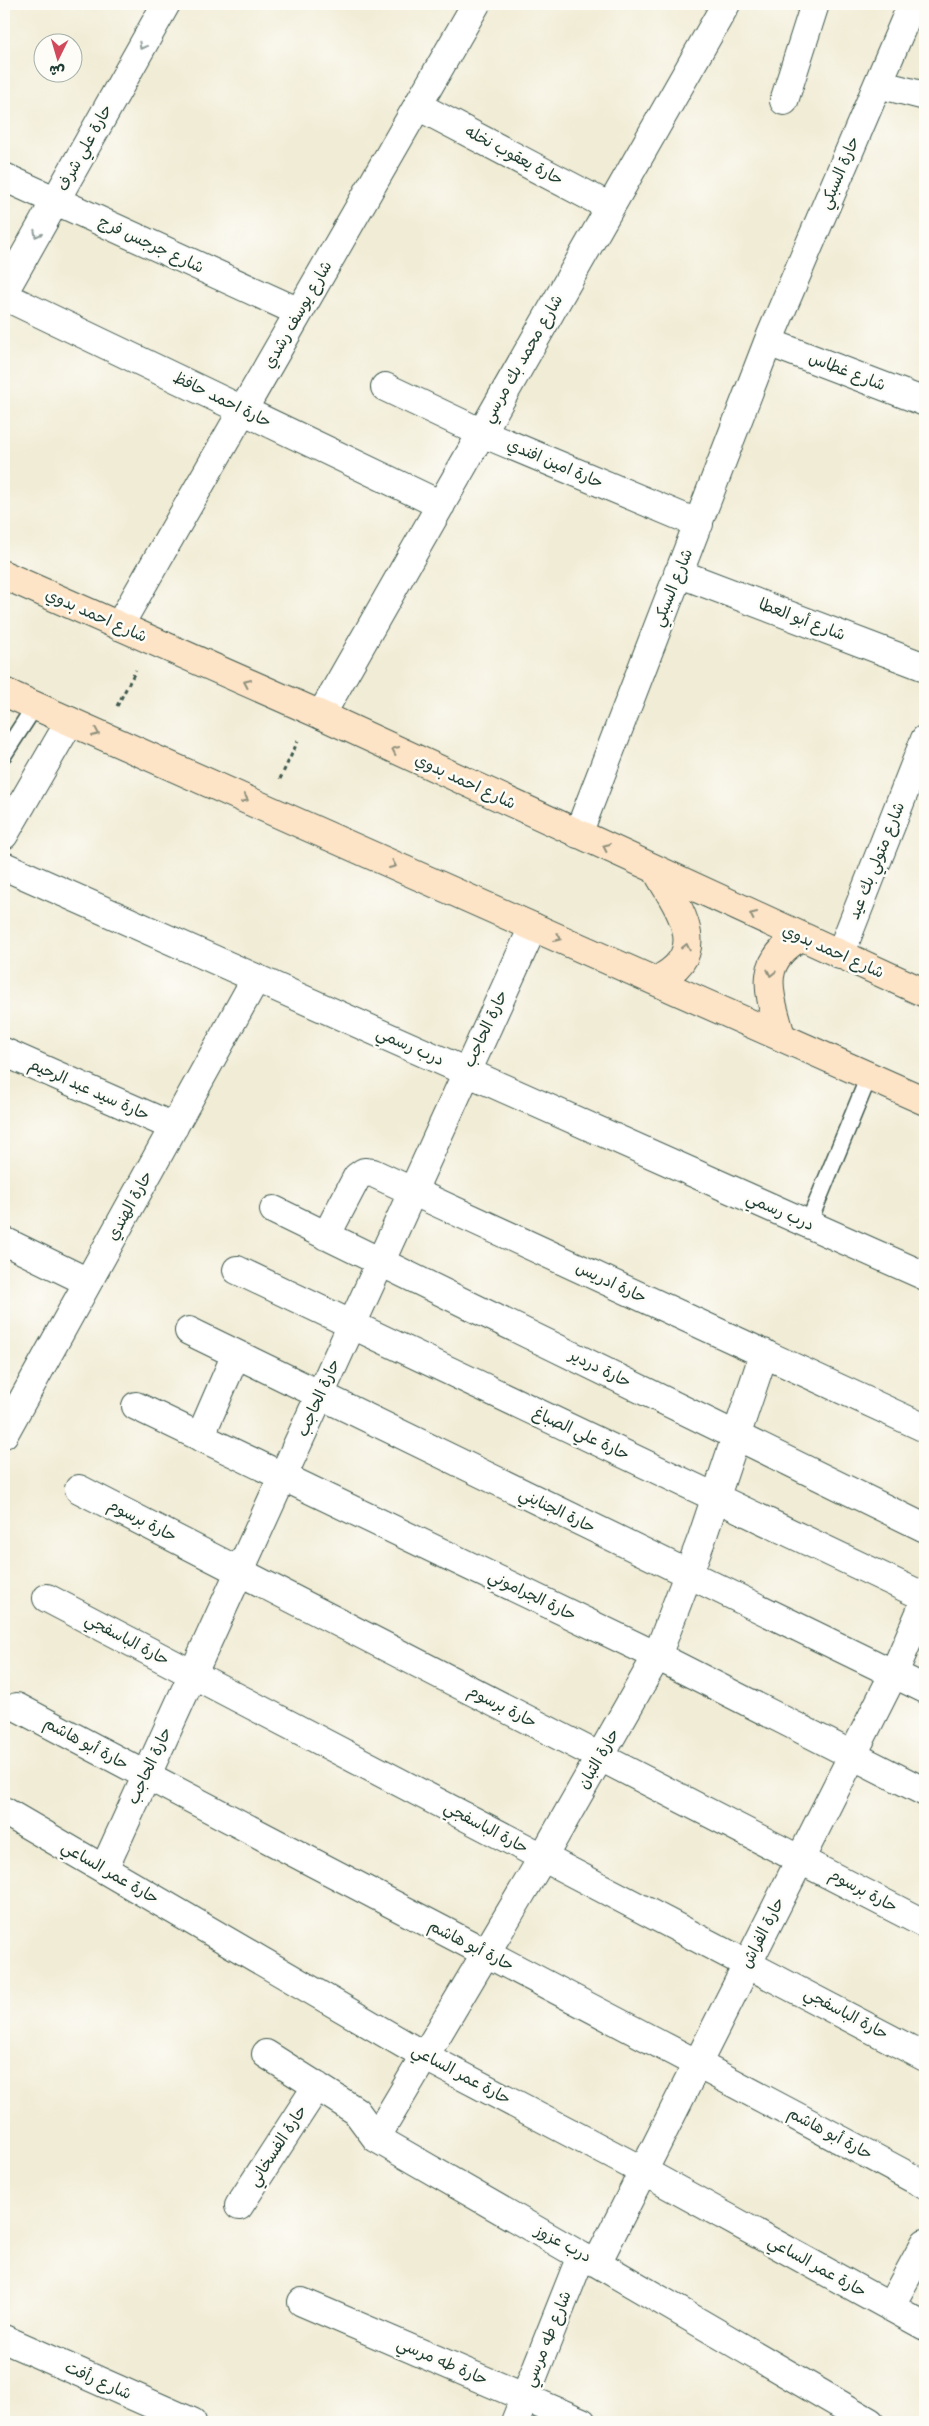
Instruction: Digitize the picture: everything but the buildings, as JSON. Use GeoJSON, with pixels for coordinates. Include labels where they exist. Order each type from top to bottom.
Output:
{"type":"FeatureCollection","features":[{"type":"Feature","properties":{"kind":"main road","name":"شارع احمد بدوي"},"geometry":{"type":"LineString","coordinates":[[4,575],[317,714],[801,938],[925,993]]}},
{"type":"Feature","properties":{"kind":"main road"},"geometry":{"type":"LineString","coordinates":[[4,692],[925,1101]]}},
{"type":"Feature","properties":{"kind":"main road"},"geometry":{"type":"LineString","coordinates":[[655,981],[668,975],[678,965],[685,953],[688,939],[687,925],[681,912],[656,870]]}},
{"type":"Feature","properties":{"kind":"main road"},"geometry":{"type":"LineString","coordinates":[[781,1036],[770,993],[769,979],[772,966],[779,954],[788,944],[801,938]]}},
{"type":"Feature","properties":{"kind":"street","name":"حارة علي شرف"},"geometry":{"type":"LineString","coordinates":[[4,294],[13,257],[55,200],[166,4]]}},
{"type":"Feature","properties":{"kind":"street","name":"شارع يوسف رشدي"},"geometry":{"type":"LineString","coordinates":[[119,626],[476,4]]}},
{"type":"Feature","properties":{"kind":"street","name":"شارع محمد بك مرسي"},"geometry":{"type":"LineString","coordinates":[[317,714],[440,505],[726,4]]}},
{"type":"Feature","properties":{"kind":"street"},"geometry":{"type":"LineString","coordinates":[[784,101],[815,4]]}},
{"type":"Feature","properties":{"kind":"street","name":"حارة السبكي"},"geometry":{"type":"LineString","coordinates":[[768,342],[912,4]]}},
{"type":"Feature","properties":{"kind":"street"},"geometry":{"type":"LineString","coordinates":[[878,84],[925,96]]}},
{"type":"Feature","properties":{"kind":"street","name":"حارة يعقوب نخله"},"geometry":{"type":"LineString","coordinates":[[418,106],[610,206]]}},
{"type":"Feature","properties":{"kind":"street","name":"شارع جرجس فرج"},"geometry":{"type":"LineString","coordinates":[[4,177],[299,312]]}},
{"type":"Feature","properties":{"kind":"street","name":"حارة احمد حافظ"},"geometry":{"type":"LineString","coordinates":[[4,294],[440,505]]}},
{"type":"Feature","properties":{"kind":"street","name":"شارع غطاس"},"geometry":{"type":"LineString","coordinates":[[768,342],[925,402]]}},
{"type":"Feature","properties":{"kind":"street","name":"شارع السبكي"},"geometry":{"type":"LineString","coordinates":[[578,834],[768,342]]}},
{"type":"Feature","properties":{"kind":"street","name":"حارة امين افندي"},"geometry":{"type":"LineString","coordinates":[[385,387],[482,432],[699,524]]}},
{"type":"Feature","properties":{"kind":"street","name":"شارع أبو العطا"},"geometry":{"type":"LineString","coordinates":[[678,573],[925,667]]}},
{"type":"Feature","properties":{"kind":"street"},"geometry":{"type":"LineString","coordinates":[[4,835],[70,721]]}},
{"type":"Feature","properties":{"kind":"street","name":"شارع متولي بك عيد"},"geometry":{"type":"LineString","coordinates":[[840,955],[925,739]]}},
{"type":"Feature","properties":{"kind":"street","name":"درب رسمي"},"geometry":{"type":"LineString","coordinates":[[4,866],[925,1276]]}},
{"type":"Feature","properties":{"kind":"street","name":"حارة الحاجب"},"geometry":{"type":"LineString","coordinates":[[104,1869],[533,927]]}},
{"type":"Feature","properties":{"kind":"street","name":"حارة الهندي"},"geometry":{"type":"LineString","coordinates":[[5,1431],[256,978]]}},
{"type":"Feature","properties":{"kind":"street","name":"حارة سيد عبد الرحيم"},"geometry":{"type":"LineString","coordinates":[[4,1052],[174,1127]]}},
{"type":"Feature","properties":{"kind":"street","name":"حارة ادريس"},"geometry":{"type":"LineString","coordinates":[[326,1236],[354,1181],[360,1174],[373,1173],[925,1428]]}},
{"type":"Feature","properties":{"kind":"street","name":"حارة دردير"},"geometry":{"type":"LineString","coordinates":[[274,1210],[925,1528]]}},
{"type":"Feature","properties":{"kind":"street"},"geometry":{"type":"LineString","coordinates":[[4,1241],[88,1282]]}},
{"type":"Feature","properties":{"kind":"street","name":"حارة علي الصباغ"},"geometry":{"type":"LineString","coordinates":[[237,1270],[925,1599]]}},
{"type":"Feature","properties":{"kind":"street","name":"حارة الجنايني"},"geometry":{"type":"LineString","coordinates":[[189,1331],[689,1576],[925,1689]]}},
{"type":"Feature","properties":{"kind":"street","name":"حارة التبان"},"geometry":{"type":"LineString","coordinates":[[376,2138],[426,2057],[600,1758],[657,1656],[689,1576],[764,1353]]}},
{"type":"Feature","properties":{"kind":"street"},"geometry":{"type":"LineString","coordinates":[[200,1437],[236,1354]]}},
{"type":"Feature","properties":{"kind":"street","name":"حارة الجراموني"},"geometry":{"type":"LineString","coordinates":[[136,1406],[657,1656],[854,1754],[925,1792]]}},
{"type":"Feature","properties":{"kind":"street","name":"حارة برسوم"},"geometry":{"type":"LineString","coordinates":[[79,1489],[600,1758],[801,1858],[925,1924]]}},
{"type":"Feature","properties":{"kind":"street","name":"حارة الباسفجي"},"geometry":{"type":"LineString","coordinates":[[47,1598],[925,2057]]}},
{"type":"Feature","properties":{"kind":"street","name":"حارة الفراش"},"geometry":{"type":"LineString","coordinates":[[589,2259],[642,2171],[748,1963],[894,1673],[925,1599]]}},
{"type":"Feature","properties":{"kind":"street","name":"حارة أبو هاشم"},"geometry":{"type":"LineString","coordinates":[[17,1707],[485,1954],[697,2062],[925,2185]]}},
{"type":"Feature","properties":{"kind":"street","name":"حارة عمر الساعي"},"geometry":{"type":"LineString","coordinates":[[4,1811],[426,2057],[642,2171],[925,2326]]}},
{"type":"Feature","properties":{"kind":"street","name":"درب عزوز"},"geometry":{"type":"LineString","coordinates":[[266,2054],[356,2111],[376,2138],[589,2259],[832,2412],[870,2422]]}},
{"type":"Feature","properties":{"kind":"street","name":"حارة الفسخاني"},"geometry":{"type":"LineString","coordinates":[[239,2206],[317,2086]]}},
{"type":"Feature","properties":{"kind":"street"},"geometry":{"type":"LineString","coordinates":[[890,2307],[925,2243]]}},
{"type":"Feature","properties":{"kind":"street","name":"شارع طه مرسي"},"geometry":{"type":"LineString","coordinates":[[520,2410],[589,2259]]}},
{"type":"Feature","properties":{"kind":"street","name":"حارة طه مرسي"},"geometry":{"type":"LineString","coordinates":[[302,2302],[520,2410],[582,2422]]}},
{"type":"Feature","properties":{"kind":"street","name":"شارع رأفت"},"geometry":{"type":"LineString","coordinates":[[4,2339],[192,2422]]}},
{"type":"Feature","properties":{"kind":"lane"},"geometry":{"type":"LineString","coordinates":[[4,754],[35,706]]}},
{"type":"Feature","properties":{"kind":"lane"},"geometry":{"type":"LineString","coordinates":[[808,1224],[869,1076]]}},
{"type":"Feature","properties":{"kind":"path"},"geometry":{"type":"LineString","coordinates":[[102,736],[151,640]]}},
{"type":"Feature","properties":{"kind":"path"},"geometry":{"type":"LineString","coordinates":[[266,808],[317,714]]}}]}
